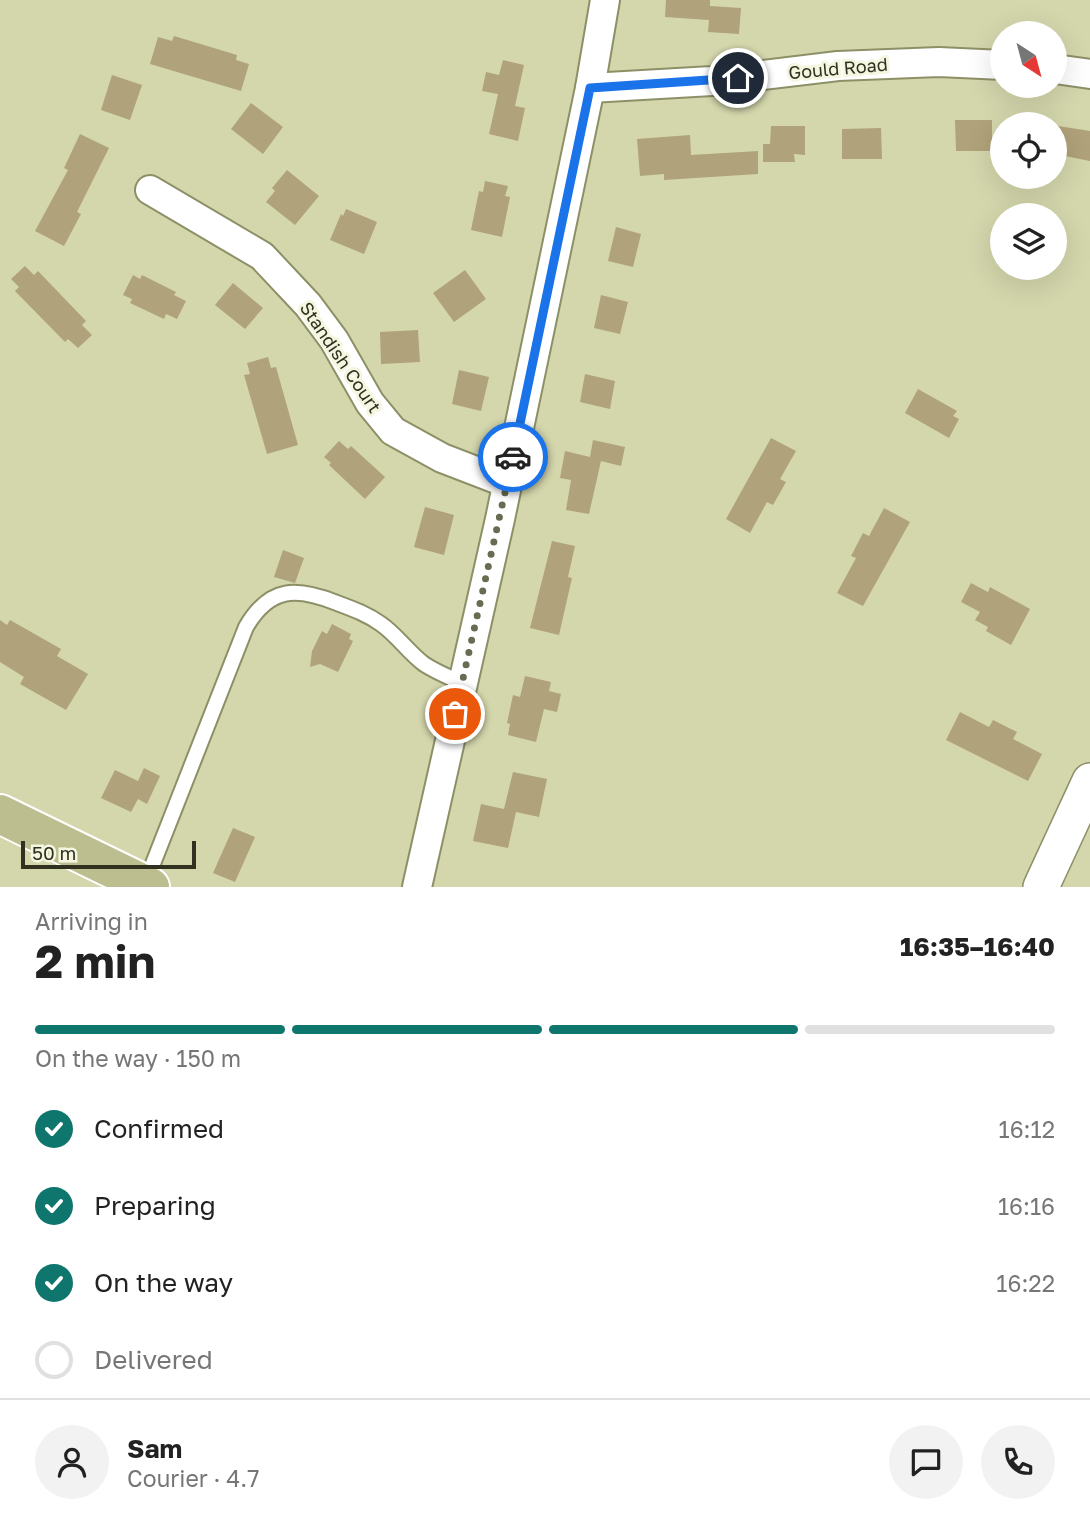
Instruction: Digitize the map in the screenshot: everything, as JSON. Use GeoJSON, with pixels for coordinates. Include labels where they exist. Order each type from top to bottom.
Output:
{"type":"FeatureCollection","features":[{"type":"Feature","properties":{"kind":"main road"},"geometry":{"type":"LineString","coordinates":[[0,814],[147,886]]}},
{"type":"Feature","properties":{"kind":"street"},"geometry":{"type":"LineString","coordinates":[[417,887],[508,483],[606,0]]}},
{"type":"Feature","properties":{"kind":"street","name":"Gould Road"},"geometry":{"type":"LineString","coordinates":[[590,88],[712,81],[838,66],[939,62],[990,64]]}},
{"type":"Feature","properties":{"kind":"street"},"geometry":{"type":"LineString","coordinates":[[1068,71],[1090,74]]}},
{"type":"Feature","properties":{"kind":"street","name":"Standish Court"},"geometry":{"type":"LineString","coordinates":[[150,190],[262,256],[308,305],[334,340],[370,404],[393,431],[442,458],[508,483]]}},
{"type":"Feature","properties":{"kind":"street"},"geometry":{"type":"LineString","coordinates":[[1041,887],[1090,781]]}},
{"type":"Feature","properties":{"kind":"lane"},"geometry":{"type":"LineString","coordinates":[[147,886],[246,626],[257,609],[272,598],[293,592],[314,594],[366,614],[383,626],[421,662],[438,673],[463,683]]}},
{"type":"Feature","properties":{"kind":"building"},"geometry":{"type":"Polygon","coordinates":[[[666,0],[710,0],[710,6],[741,8],[739,34],[708,32],[709,20],[665,17],[666,0]]]}},
{"type":"Feature","properties":{"kind":"building"},"geometry":{"type":"Polygon","coordinates":[[[174,36],[237,55],[236,60],[249,64],[241,91],[150,64],[158,37],[172,41],[174,36]]]}},
{"type":"Feature","properties":{"kind":"building"},"geometry":{"type":"Polygon","coordinates":[[[503,60],[524,65],[515,106],[525,108],[518,141],[489,134],[498,94],[482,91],[486,72],[499,75],[503,60]]]}},
{"type":"Feature","properties":{"kind":"building"},"geometry":{"type":"Polygon","coordinates":[[[112,75],[142,85],[130,120],[101,110],[112,75]]]}},
{"type":"Feature","properties":{"kind":"building"},"geometry":{"type":"Polygon","coordinates":[[[251,103],[283,127],[263,154],[231,129],[251,103]]]}},
{"type":"Feature","properties":{"kind":"building"},"geometry":{"type":"Polygon","coordinates":[[[955,120],[990,120],[990,151],[956,151],[955,120]]]}},
{"type":"Feature","properties":{"kind":"building"},"geometry":{"type":"Polygon","coordinates":[[[771,126],[805,126],[805,155],[794,154],[795,162],[763,162],[763,144],[770,144],[771,126]]]}},
{"type":"Feature","properties":{"kind":"building"},"geometry":{"type":"Polygon","coordinates":[[[1067,127],[1090,131],[1090,161],[1067,156],[1067,127]]]}},
{"type":"Feature","properties":{"kind":"building"},"geometry":{"type":"Polygon","coordinates":[[[881,128],[882,159],[842,159],[842,129],[881,128]]]}},
{"type":"Feature","properties":{"kind":"building"},"geometry":{"type":"Polygon","coordinates":[[[80,134],[109,148],[77,212],[81,214],[64,246],[35,231],[68,170],[64,168],[80,134]]]}},
{"type":"Feature","properties":{"kind":"building"},"geometry":{"type":"Polygon","coordinates":[[[690,135],[691,155],[758,151],[758,174],[664,180],[664,174],[640,176],[637,139],[690,135]]]}},
{"type":"Feature","properties":{"kind":"building"},"geometry":{"type":"Polygon","coordinates":[[[287,170],[319,196],[295,225],[266,202],[275,191],[272,188],[287,170]]]}},
{"type":"Feature","properties":{"kind":"building"},"geometry":{"type":"Polygon","coordinates":[[[485,181],[508,186],[505,196],[510,197],[502,237],[471,230],[479,191],[483,192],[485,181]]]}},
{"type":"Feature","properties":{"kind":"building"},"geometry":{"type":"Polygon","coordinates":[[[346,209],[377,222],[364,254],[330,240],[341,214],[343,216],[346,209]]]}},
{"type":"Feature","properties":{"kind":"building"},"geometry":{"type":"Polygon","coordinates":[[[616,227],[641,234],[633,267],[608,261],[616,227]]]}},
{"type":"Feature","properties":{"kind":"building"},"geometry":{"type":"Polygon","coordinates":[[[25,266],[34,275],[38,271],[86,321],[82,325],[92,335],[78,348],[68,339],[65,342],[15,291],[19,287],[11,279],[25,266]]]}},
{"type":"Feature","properties":{"kind":"building"},"geometry":{"type":"Polygon","coordinates":[[[465,270],[486,299],[454,322],[433,293],[465,270]]]}},
{"type":"Feature","properties":{"kind":"building"},"geometry":{"type":"Polygon","coordinates":[[[133,275],[140,279],[142,275],[176,292],[174,295],[186,301],[177,319],[166,314],[164,319],[130,303],[132,299],[123,295],[133,275]]]}},
{"type":"Feature","properties":{"kind":"building"},"geometry":{"type":"Polygon","coordinates":[[[233,283],[263,308],[245,329],[215,305],[233,283]]]}},
{"type":"Feature","properties":{"kind":"building"},"geometry":{"type":"Polygon","coordinates":[[[601,295],[628,302],[620,334],[594,328],[601,295]]]}},
{"type":"Feature","properties":{"kind":"building"},"geometry":{"type":"Polygon","coordinates":[[[418,330],[420,362],[381,364],[380,332],[418,330]]]}},
{"type":"Feature","properties":{"kind":"building"},"geometry":{"type":"Polygon","coordinates":[[[268,357],[271,368],[276,367],[298,445],[267,454],[244,375],[250,374],[247,363],[268,357]]]}},
{"type":"Feature","properties":{"kind":"building"},"geometry":{"type":"Polygon","coordinates":[[[459,370],[489,377],[481,411],[452,404],[459,370]]]}},
{"type":"Feature","properties":{"kind":"building"},"geometry":{"type":"Polygon","coordinates":[[[585,374],[615,381],[610,409],[580,402],[585,374]]]}},
{"type":"Feature","properties":{"kind":"building"},"geometry":{"type":"Polygon","coordinates":[[[918,389],[957,411],[953,416],[959,419],[949,438],[905,413],[918,389]]]}},
{"type":"Feature","properties":{"kind":"building"},"geometry":{"type":"Polygon","coordinates":[[[771,438],[796,451],[780,479],[786,482],[773,505],[767,502],[750,533],[726,519],[771,438]]]}},
{"type":"Feature","properties":{"kind":"building"},"geometry":{"type":"Polygon","coordinates":[[[593,440],[625,447],[621,466],[601,461],[589,514],[566,510],[571,480],[560,478],[565,451],[590,457],[593,440]]]}},
{"type":"Feature","properties":{"kind":"building"},"geometry":{"type":"Polygon","coordinates":[[[339,441],[348,449],[351,446],[385,477],[365,499],[324,457],[339,441]]]}},
{"type":"Feature","properties":{"kind":"building"},"geometry":{"type":"Polygon","coordinates":[[[425,507],[454,515],[444,555],[414,547],[425,507]]]}},
{"type":"Feature","properties":{"kind":"building"},"geometry":{"type":"Polygon","coordinates":[[[884,508],[910,522],[863,606],[837,593],[856,558],[851,556],[863,533],[869,536],[884,508]]]}},
{"type":"Feature","properties":{"kind":"building"},"geometry":{"type":"Polygon","coordinates":[[[552,541],[575,546],[568,577],[572,578],[559,635],[530,628],[552,541]]]}},
{"type":"Feature","properties":{"kind":"building"},"geometry":{"type":"Polygon","coordinates":[[[283,550],[304,558],[295,583],[274,577],[283,550]]]}},
{"type":"Feature","properties":{"kind":"building"},"geometry":{"type":"Polygon","coordinates":[[[971,583],[988,592],[990,587],[1030,609],[1011,645],[986,631],[988,627],[975,620],[980,612],[961,602],[971,583]]]}},
{"type":"Feature","properties":{"kind":"building"},"geometry":{"type":"Polygon","coordinates":[[[0,620],[7,625],[10,620],[61,649],[57,656],[88,674],[66,710],[20,684],[24,677],[0,662],[0,620]]]}},
{"type":"Feature","properties":{"kind":"building"},"geometry":{"type":"Polygon","coordinates":[[[332,624],[351,634],[349,639],[353,641],[338,672],[320,664],[310,667],[312,651],[322,631],[327,634],[332,624]]]}},
{"type":"Feature","properties":{"kind":"building"},"geometry":{"type":"Polygon","coordinates":[[[525,676],[551,682],[549,691],[561,694],[557,712],[544,709],[536,742],[508,735],[510,724],[507,723],[513,695],[520,697],[525,676]]]}},
{"type":"Feature","properties":{"kind":"building"},"geometry":{"type":"Polygon","coordinates":[[[960,712],[989,727],[993,720],[1017,732],[1013,739],[1042,754],[1028,781],[946,740],[960,712]]]}},
{"type":"Feature","properties":{"kind":"building"},"geometry":{"type":"Polygon","coordinates":[[[144,768],[160,776],[147,804],[138,799],[131,812],[101,798],[115,770],[138,781],[144,768]]]}},
{"type":"Feature","properties":{"kind":"building"},"geometry":{"type":"Polygon","coordinates":[[[513,772],[547,779],[539,817],[516,812],[508,848],[473,841],[481,804],[504,809],[513,772]]]}},
{"type":"Feature","properties":{"kind":"building"},"geometry":{"type":"Polygon","coordinates":[[[233,828],[255,837],[235,882],[213,873],[233,828]]]}},
{"type":"Feature","properties":{"kind":"way so far"},"geometry":{"type":"LineString","coordinates":[[455,714],[513,457]]}},
{"type":"Feature","properties":{"kind":"route"},"geometry":{"type":"LineString","coordinates":[[513,457],[590,88],[738,78]]}}]}
